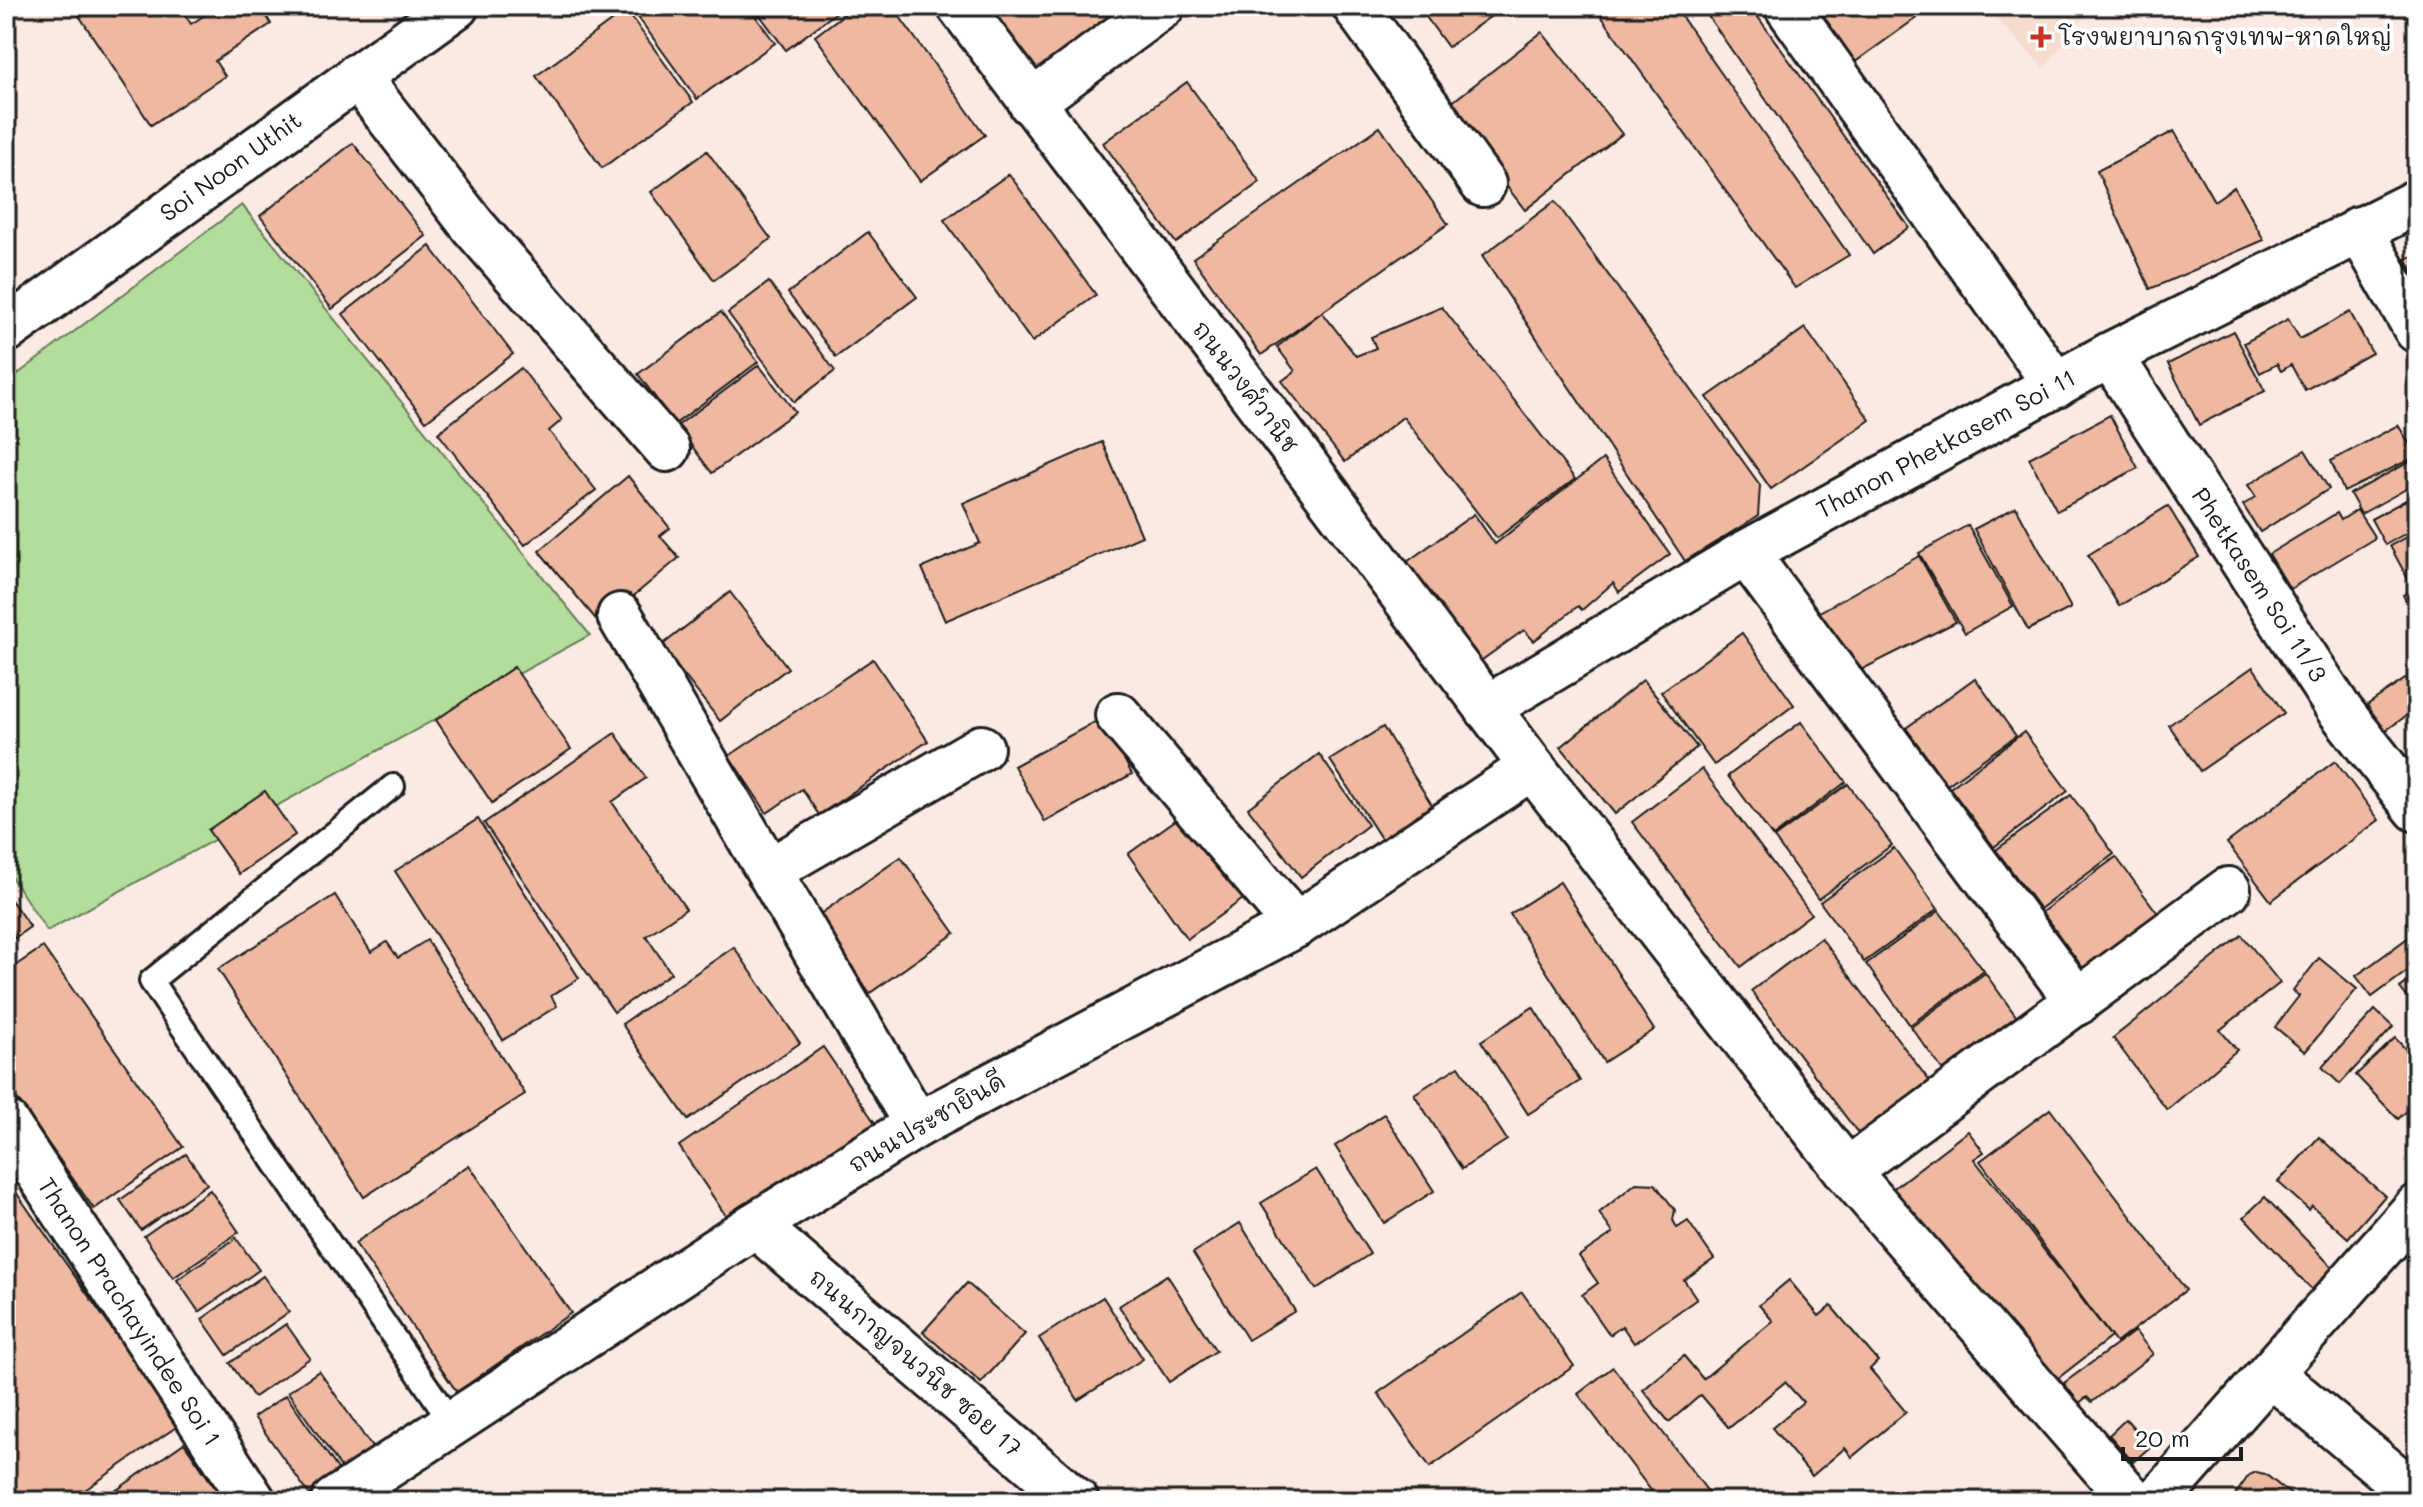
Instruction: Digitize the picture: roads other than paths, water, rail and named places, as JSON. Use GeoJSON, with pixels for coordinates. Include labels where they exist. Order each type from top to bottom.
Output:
{"type":"FeatureCollection","features":[{"type":"Feature","properties":{"kind":"street","name":"Soi Noon Uthit"},"geometry":{"type":"LineString","coordinates":[[6,330],[456,6]]}},
{"type":"Feature","properties":{"kind":"street","name":"ถนนวงศ์วานิช"},"geometry":{"type":"LineString","coordinates":[[960,6],[1487,708],[1847,1171],[2133,1501]]}},
{"type":"Feature","properties":{"kind":"street"},"geometry":{"type":"LineString","coordinates":[[1355,6],[1483,184]]}},
{"type":"Feature","properties":{"kind":"street"},"geometry":{"type":"LineString","coordinates":[[1787,6],[2056,385]]}},
{"type":"Feature","properties":{"kind":"street"},"geometry":{"type":"LineString","coordinates":[[1031,103],[1160,7]]}},
{"type":"Feature","properties":{"kind":"street"},"geometry":{"type":"LineString","coordinates":[[357,76],[473,226],[667,449]]}},
{"type":"Feature","properties":{"kind":"street","name":"Thanon Phetkasem Soi 11"},"geometry":{"type":"LineString","coordinates":[[1487,708],[1746,553],[2110,355],[2417,202]]}},
{"type":"Feature","properties":{"kind":"street"},"geometry":{"type":"LineString","coordinates":[[2359,229],[2417,330]]}},
{"type":"Feature","properties":{"kind":"street","name":"Phetkasem Soi 11/3"},"geometry":{"type":"LineString","coordinates":[[2110,355],[2338,708],[2417,809]]}},
{"type":"Feature","properties":{"kind":"street"},"geometry":{"type":"LineString","coordinates":[[1746,553],[2078,1002]]}},
{"type":"Feature","properties":{"kind":"street"},"geometry":{"type":"LineString","coordinates":[[620,616],[917,1125]]}},
{"type":"Feature","properties":{"kind":"street"},"geometry":{"type":"LineString","coordinates":[[1118,715],[1296,925]]}},
{"type":"Feature","properties":{"kind":"street"},"geometry":{"type":"LineString","coordinates":[[769,871],[981,748]]}},
{"type":"Feature","properties":{"kind":"street","name":"ถนนประชายินดี"},"geometry":{"type":"LineString","coordinates":[[334,1501],[755,1225],[917,1125],[1296,925],[1532,767]]}},
{"type":"Feature","properties":{"kind":"street"},"geometry":{"type":"LineString","coordinates":[[1847,1171],[2228,890]]}},
{"type":"Feature","properties":{"kind":"street","name":"Thanon Prachayindee Soi 1"},"geometry":{"type":"LineString","coordinates":[[6,1123],[253,1501]]}},
{"type":"Feature","properties":{"kind":"street"},"geometry":{"type":"LineString","coordinates":[[2157,1501],[2417,1207]]}},
{"type":"Feature","properties":{"kind":"street","name":"ถนนกาญจนวนิช ซอย 17"},"geometry":{"type":"LineString","coordinates":[[755,1225],[1076,1501]]}},
{"type":"Feature","properties":{"kind":"street"},"geometry":{"type":"LineString","coordinates":[[2271,1374],[2417,1496]]}},
{"type":"Feature","properties":{"kind":"lane"},"geometry":{"type":"LineString","coordinates":[[393,786],[151,981],[452,1423]]}},
{"type":"Feature","properties":{"kind":"place","name":"โรงพยาบาลกรุงเทพ-หาดใหญ่"},"geometry":{"type":"Point","coordinates":[2041,37]}}]}
